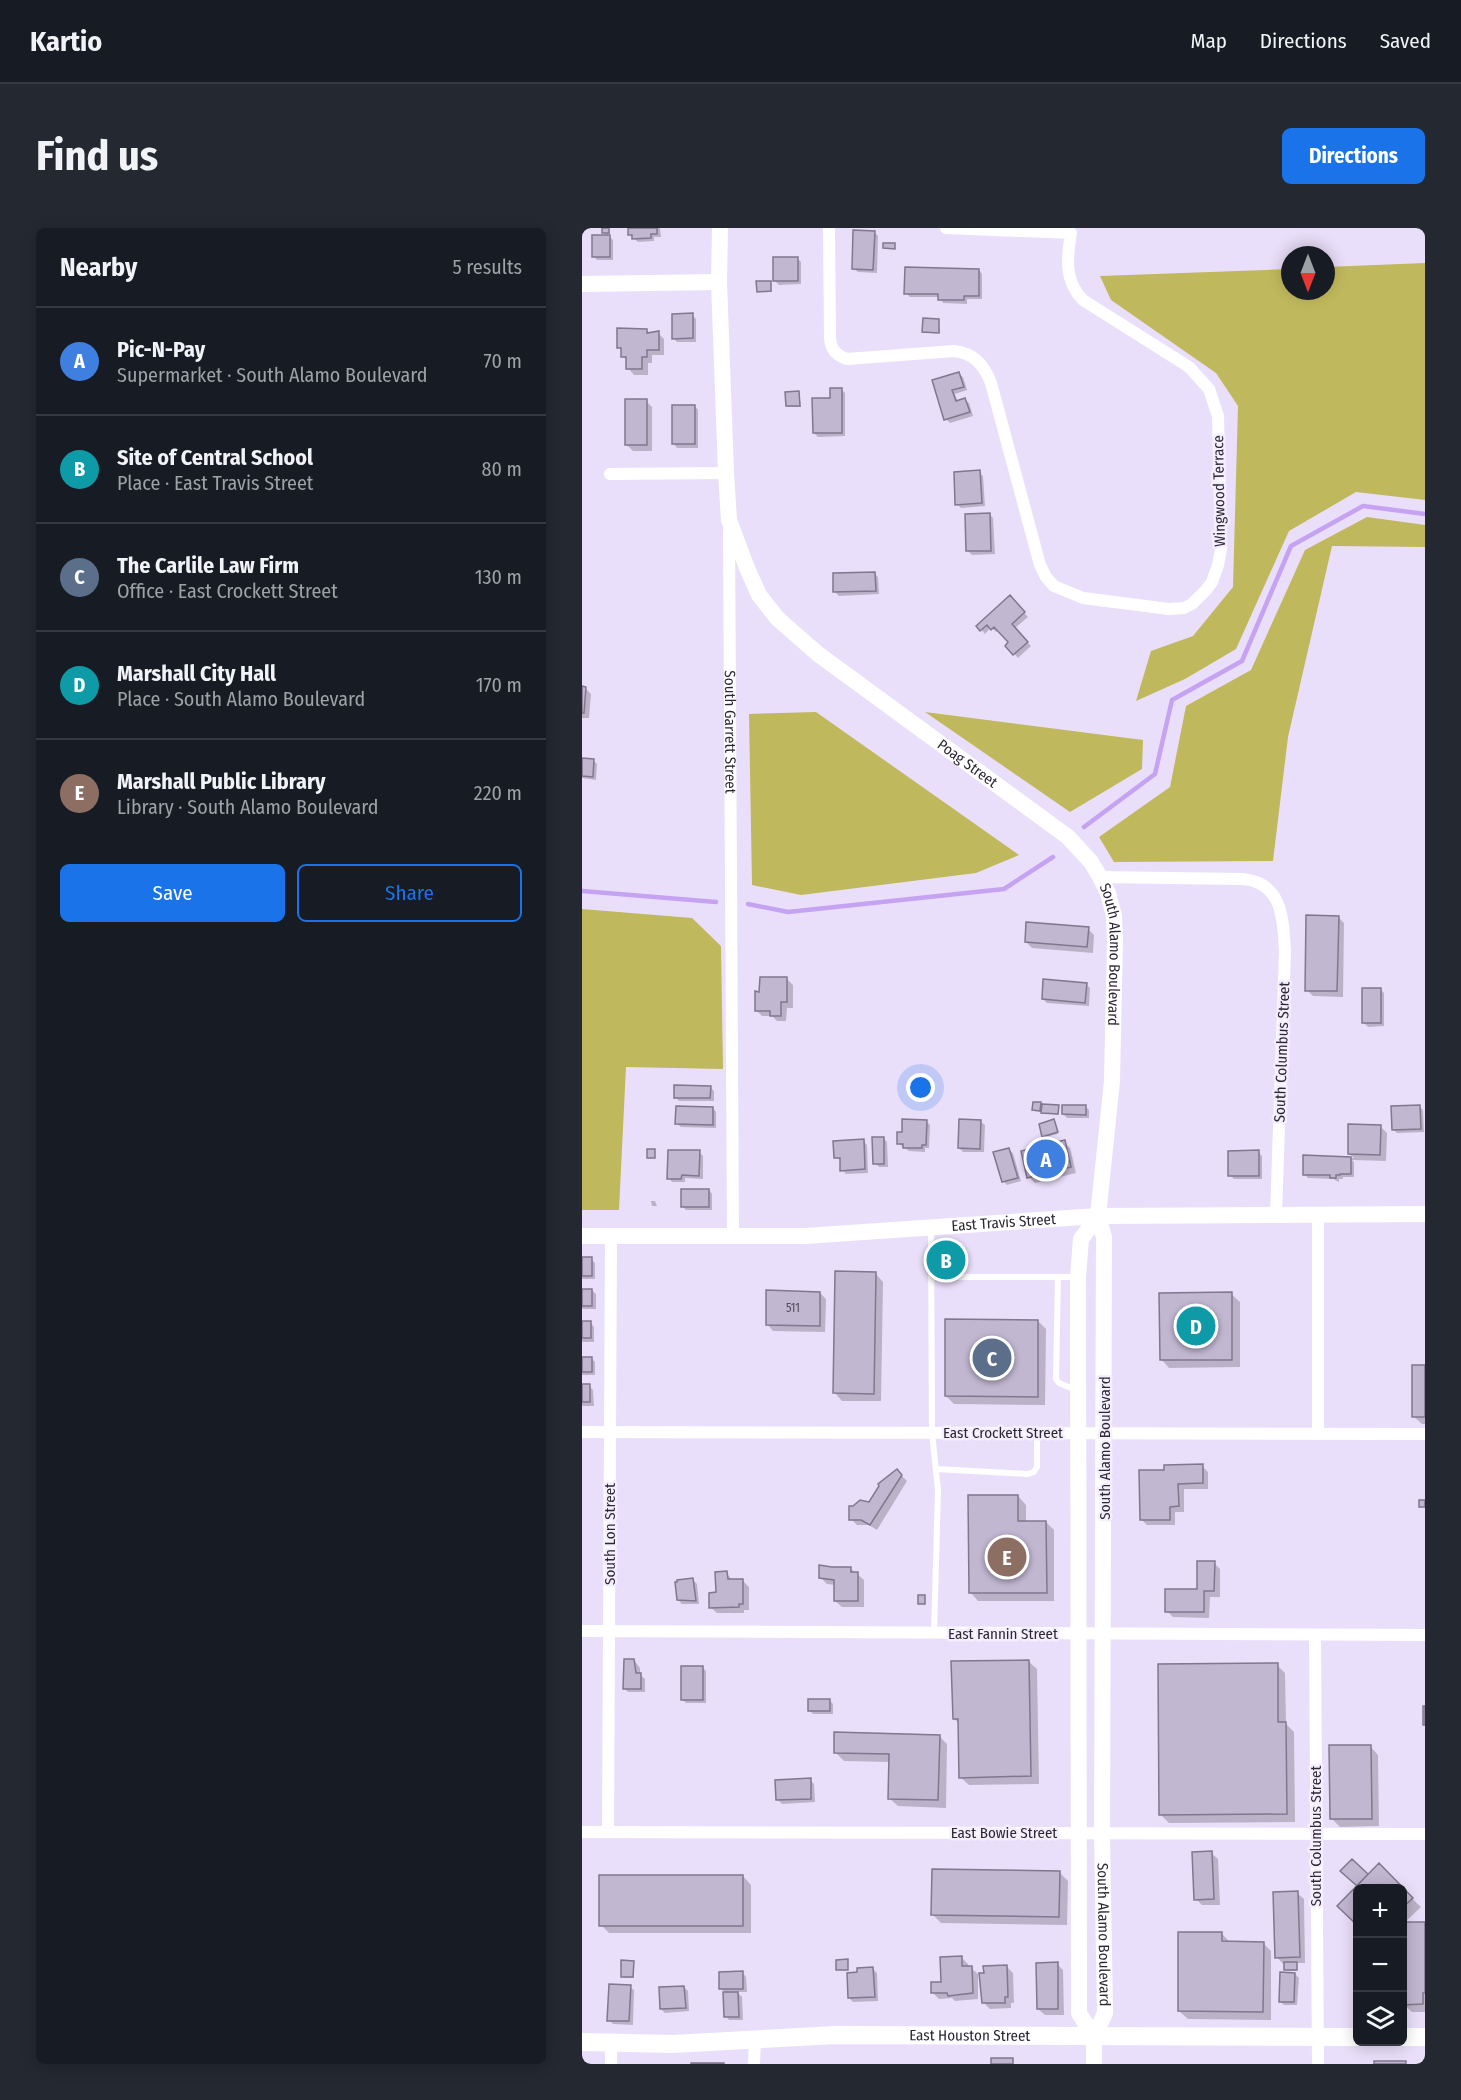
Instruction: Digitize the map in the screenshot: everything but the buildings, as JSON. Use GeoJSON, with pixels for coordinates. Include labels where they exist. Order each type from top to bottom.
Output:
{"type":"FeatureCollection","features":[{"type":"Feature","properties":{"kind":"main road","name":"East Houston Street"},"geometry":{"type":"LineString","coordinates":[[582,2042],[673,2044],[836,2035],[1353,2037]]}},
{"type":"Feature","properties":{"kind":"main road"},"geometry":{"type":"LineString","coordinates":[[1407,2037],[1425,2037]]}},
{"type":"Feature","properties":{"kind":"street","name":"South Garrett Street"},"geometry":{"type":"LineString","coordinates":[[720,228],[729,520],[733,1236]]}},
{"type":"Feature","properties":{"kind":"street","name":"Wingwood Terrace"},"geometry":{"type":"LineString","coordinates":[[829,228],[831,345],[838,356],[847,359],[954,351],[973,356],[982,366],[991,383],[1040,565],[1054,586],[1083,598],[1160,610],[1184,608],[1192,604],[1212,582],[1221,549],[1218,428],[1215,405],[1209,389],[1189,367],[1083,300],[1070,280],[1068,271],[1067,256],[1071,231],[946,228]]}},
{"type":"Feature","properties":{"kind":"street"},"geometry":{"type":"LineString","coordinates":[[582,284],[720,282]]}},
{"type":"Feature","properties":{"kind":"street"},"geometry":{"type":"LineString","coordinates":[[610,474],[726,473]]}},
{"type":"Feature","properties":{"kind":"street","name":"Poag Street"},"geometry":{"type":"LineString","coordinates":[[729,520],[753,584],[766,606],[786,628],[818,654],[1068,837],[1091,861],[1100,877]]}},
{"type":"Feature","properties":{"kind":"street","name":"South Columbus Street"},"geometry":{"type":"LineString","coordinates":[[1100,877],[1243,879],[1255,880],[1272,890],[1281,915],[1285,952],[1276,1215]]}},
{"type":"Feature","properties":{"kind":"street","name":"South Alamo Boulevard"},"geometry":{"type":"LineString","coordinates":[[1094,2037],[1105,2013],[1102,1833],[1104,1237],[1098,1216],[1112,1081],[1115,941],[1114,916],[1108,893],[1100,877]]}},
{"type":"Feature","properties":{"kind":"street","name":"East Travis Street"},"geometry":{"type":"LineString","coordinates":[[582,1236],[805,1236],[1098,1216],[1425,1214]]}},
{"type":"Feature","properties":{"kind":"street"},"geometry":{"type":"LineString","coordinates":[[1318,1215],[1318,1434]]}},
{"type":"Feature","properties":{"kind":"street","name":"South Alamo Boulevard"},"geometry":{"type":"LineString","coordinates":[[1094,2037],[1079,2013],[1078,1278],[1081,1239],[1098,1216]]}},
{"type":"Feature","properties":{"kind":"street","name":"South Lon Street"},"geometry":{"type":"LineString","coordinates":[[608,1832],[612,1236]]}},
{"type":"Feature","properties":{"kind":"street","name":"East Crockett Street"},"geometry":{"type":"LineString","coordinates":[[582,1432],[1425,1434]]}},
{"type":"Feature","properties":{"kind":"street","name":"East Fannin Street"},"geometry":{"type":"LineString","coordinates":[[582,1631],[1425,1635]]}},
{"type":"Feature","properties":{"kind":"street","name":"South Columbus Street"},"geometry":{"type":"LineString","coordinates":[[1315,1635],[1318,2064]]}},
{"type":"Feature","properties":{"kind":"street","name":"East Bowie Street"},"geometry":{"type":"LineString","coordinates":[[582,1832],[1425,1834]]}},
{"type":"Feature","properties":{"kind":"street"},"geometry":{"type":"LineString","coordinates":[[1094,2037],[1094,2064]]}},
{"type":"Feature","properties":{"kind":"street"},"geometry":{"type":"LineString","coordinates":[[754,2064],[755,2040]]}},
{"type":"Feature","properties":{"kind":"street"},"geometry":{"type":"LineString","coordinates":[[611,2043],[611,2064]]}},
{"type":"Feature","properties":{"kind":"lane"},"geometry":{"type":"LineString","coordinates":[[931,1228],[932,1433],[938,1490],[934,1634]]}},
{"type":"Feature","properties":{"kind":"lane"},"geometry":{"type":"LineString","coordinates":[[931,1276],[1078,1278]]}},
{"type":"Feature","properties":{"kind":"lane"},"geometry":{"type":"LineString","coordinates":[[1058,1277],[1056,1379],[1062,1385],[1078,1390]]}},
{"type":"Feature","properties":{"kind":"lane"},"geometry":{"type":"LineString","coordinates":[[936,1469],[1028,1474],[1034,1472],[1037,1467],[1037,1433]]}},
{"type":"Feature","properties":{"kind":"shaded area"},"geometry":{"type":"Polygon","coordinates":[[[1425,263],[1425,500],[1356,492],[1289,531],[1236,649],[1185,679],[1136,701],[1151,651],[1193,636],[1233,587],[1238,406],[1216,373],[1111,300],[1100,276],[1281,269],[1281,300],[1335,300],[1335,267],[1425,263]]]}},
{"type":"Feature","properties":{"kind":"shaded area"},"geometry":{"type":"Polygon","coordinates":[[[1367,517],[1425,525],[1425,547],[1332,546],[1288,737],[1273,861],[1114,862],[1099,837],[1170,787],[1186,706],[1251,670],[1305,550],[1367,517]]]}},
{"type":"Feature","properties":{"kind":"shaded area"},"geometry":{"type":"Polygon","coordinates":[[[816,712],[1019,855],[976,873],[801,895],[752,885],[749,714],[816,712]]]}},
{"type":"Feature","properties":{"kind":"shaded area"},"geometry":{"type":"Polygon","coordinates":[[[925,712],[1143,740],[1142,769],[1070,812],[925,712]]]}},
{"type":"Feature","properties":{"kind":"shaded area"},"geometry":{"type":"Polygon","coordinates":[[[582,909],[692,918],[721,946],[723,1069],[626,1067],[619,1210],[582,1210],[582,909]]]}},
{"type":"Feature","properties":{"kind":"waterway"},"geometry":{"type":"LineString","coordinates":[[1084,827],[1155,774],[1172,700],[1242,661],[1291,546],[1363,506],[1425,514]]}},
{"type":"Feature","properties":{"kind":"waterway"},"geometry":{"type":"LineString","coordinates":[[748,904],[788,912],[1004,889],[1053,857]]}},
{"type":"Feature","properties":{"kind":"waterway"},"geometry":{"type":"LineString","coordinates":[[582,891],[716,902]]}},
{"type":"Feature","properties":{"kind":"place","name":"Pic-N-Pay"},"geometry":{"type":"Point","coordinates":[1046,1159]}},
{"type":"Feature","properties":{"kind":"place","name":"Site of Central School"},"geometry":{"type":"Point","coordinates":[946,1260]}},
{"type":"Feature","properties":{"kind":"place","name":"Marshall City Hall"},"geometry":{"type":"Point","coordinates":[1196,1326]}},
{"type":"Feature","properties":{"kind":"place","name":"The Carlile Law Firm"},"geometry":{"type":"Point","coordinates":[992,1358]}},
{"type":"Feature","properties":{"kind":"place","name":"Marshall Public Library"},"geometry":{"type":"Point","coordinates":[1007,1557]}}]}
